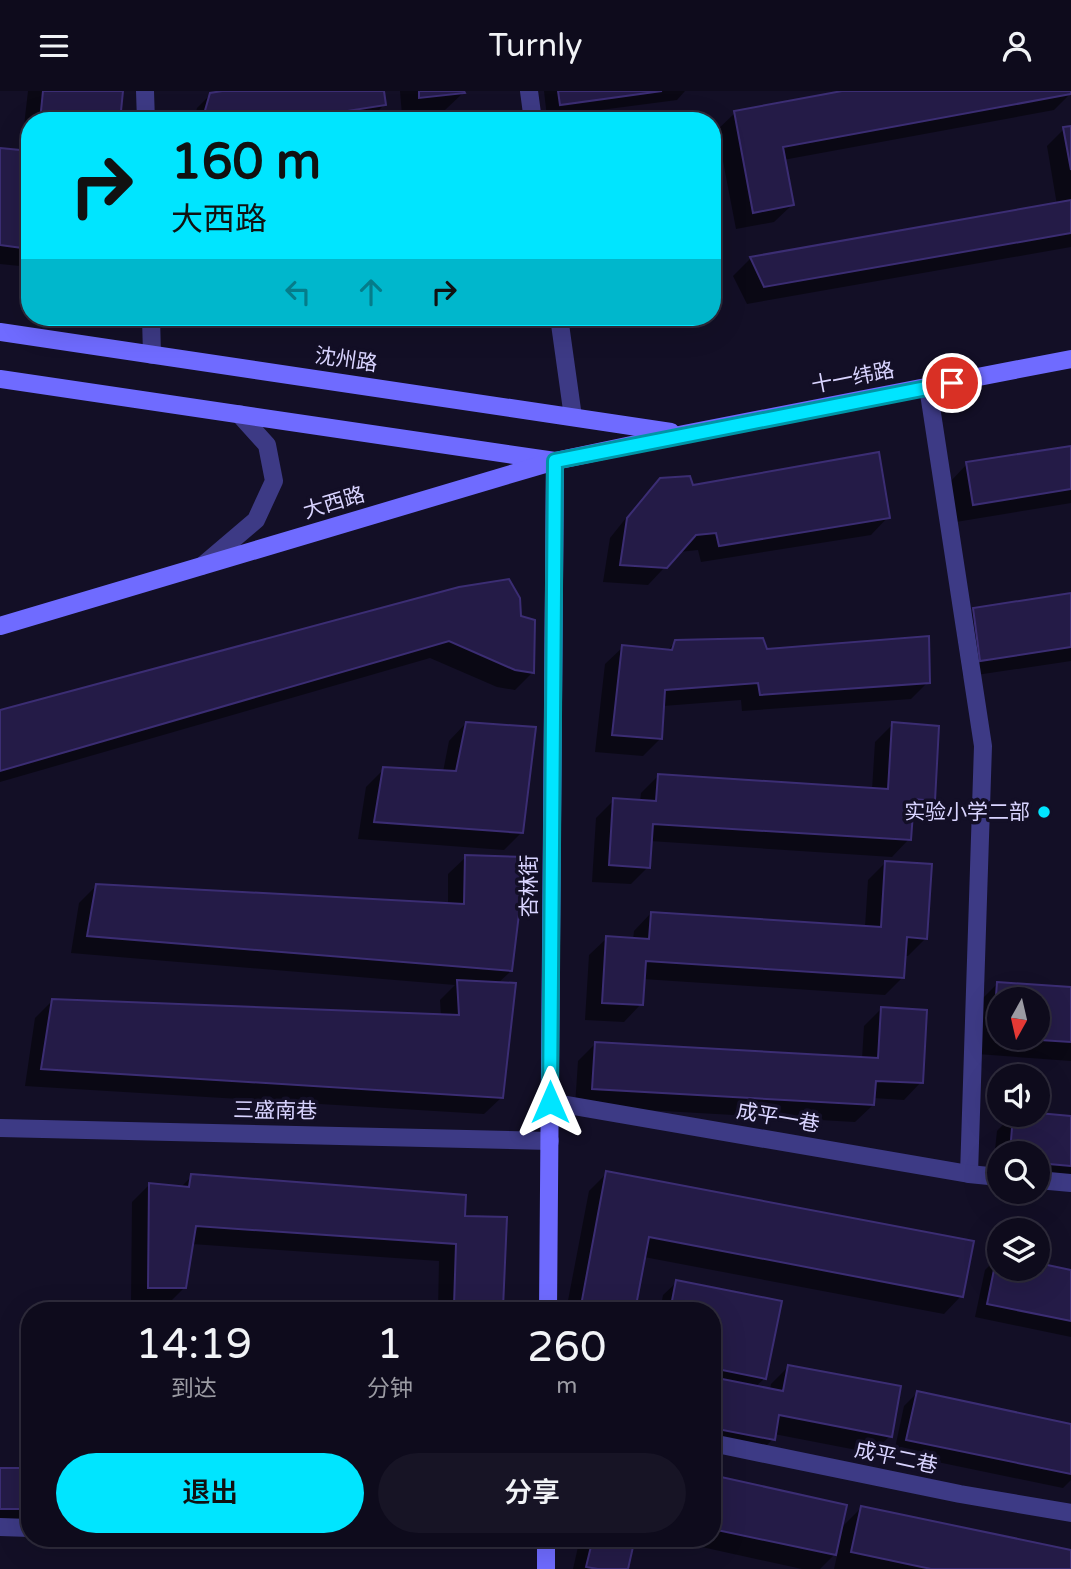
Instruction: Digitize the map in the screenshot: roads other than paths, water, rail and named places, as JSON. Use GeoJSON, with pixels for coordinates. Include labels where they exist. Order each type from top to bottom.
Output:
{"type":"FeatureCollection","features":[{"type":"Feature","properties":{"kind":"main road","name":"沈州路"},"geometry":{"type":"LineString","coordinates":[[0,332],[684,434]]}},
{"type":"Feature","properties":{"kind":"main road","name":"十一纬路"},"geometry":{"type":"LineString","coordinates":[[684,434],[1071,359]]}},
{"type":"Feature","properties":{"kind":"main road"},"geometry":{"type":"LineString","coordinates":[[0,379],[555,461]]}},
{"type":"Feature","properties":{"kind":"main road","name":"大西路"},"geometry":{"type":"LineString","coordinates":[[0,626],[555,461],[684,434]]}},
{"type":"Feature","properties":{"kind":"main road","name":"杏林街"},"geometry":{"type":"LineString","coordinates":[[548,1302],[555,461]]}},
{"type":"Feature","properties":{"kind":"main road"},"geometry":{"type":"LineString","coordinates":[[546,1547],[546,1569]]}},
{"type":"Feature","properties":{"kind":"street"},"geometry":{"type":"LineString","coordinates":[[145,91],[146,112]]}},
{"type":"Feature","properties":{"kind":"street"},"geometry":{"type":"LineString","coordinates":[[528,91],[532,112]]}},
{"type":"Feature","properties":{"kind":"street"},"geometry":{"type":"LineString","coordinates":[[151,326],[152,355]]}},
{"type":"Feature","properties":{"kind":"street"},"geometry":{"type":"LineString","coordinates":[[560,326],[573,417]]}},
{"type":"Feature","properties":{"kind":"street"},"geometry":{"type":"LineString","coordinates":[[928,387],[983,746],[969,1174]]}},
{"type":"Feature","properties":{"kind":"street"},"geometry":{"type":"LineString","coordinates":[[202,566],[256,520],[274,481],[267,445],[239,414]]}},
{"type":"Feature","properties":{"kind":"street","name":"成平一巷"},"geometry":{"type":"LineString","coordinates":[[550,1102],[987,1176]]}},
{"type":"Feature","properties":{"kind":"street","name":"三盛南巷"},"geometry":{"type":"LineString","coordinates":[[0,1128],[550,1140]]}},
{"type":"Feature","properties":{"kind":"street"},"geometry":{"type":"LineString","coordinates":[[1050,1181],[1071,1183]]}},
{"type":"Feature","properties":{"kind":"street","name":"成平二巷"},"geometry":{"type":"LineString","coordinates":[[721,1445],[960,1494],[1071,1513]]}},
{"type":"Feature","properties":{"kind":"street"},"geometry":{"type":"LineString","coordinates":[[0,1527],[21,1528]]}},
{"type":"Feature","properties":{"kind":"place","name":"实验小学二部"},"geometry":{"type":"Point","coordinates":[1044,812]}}]}
